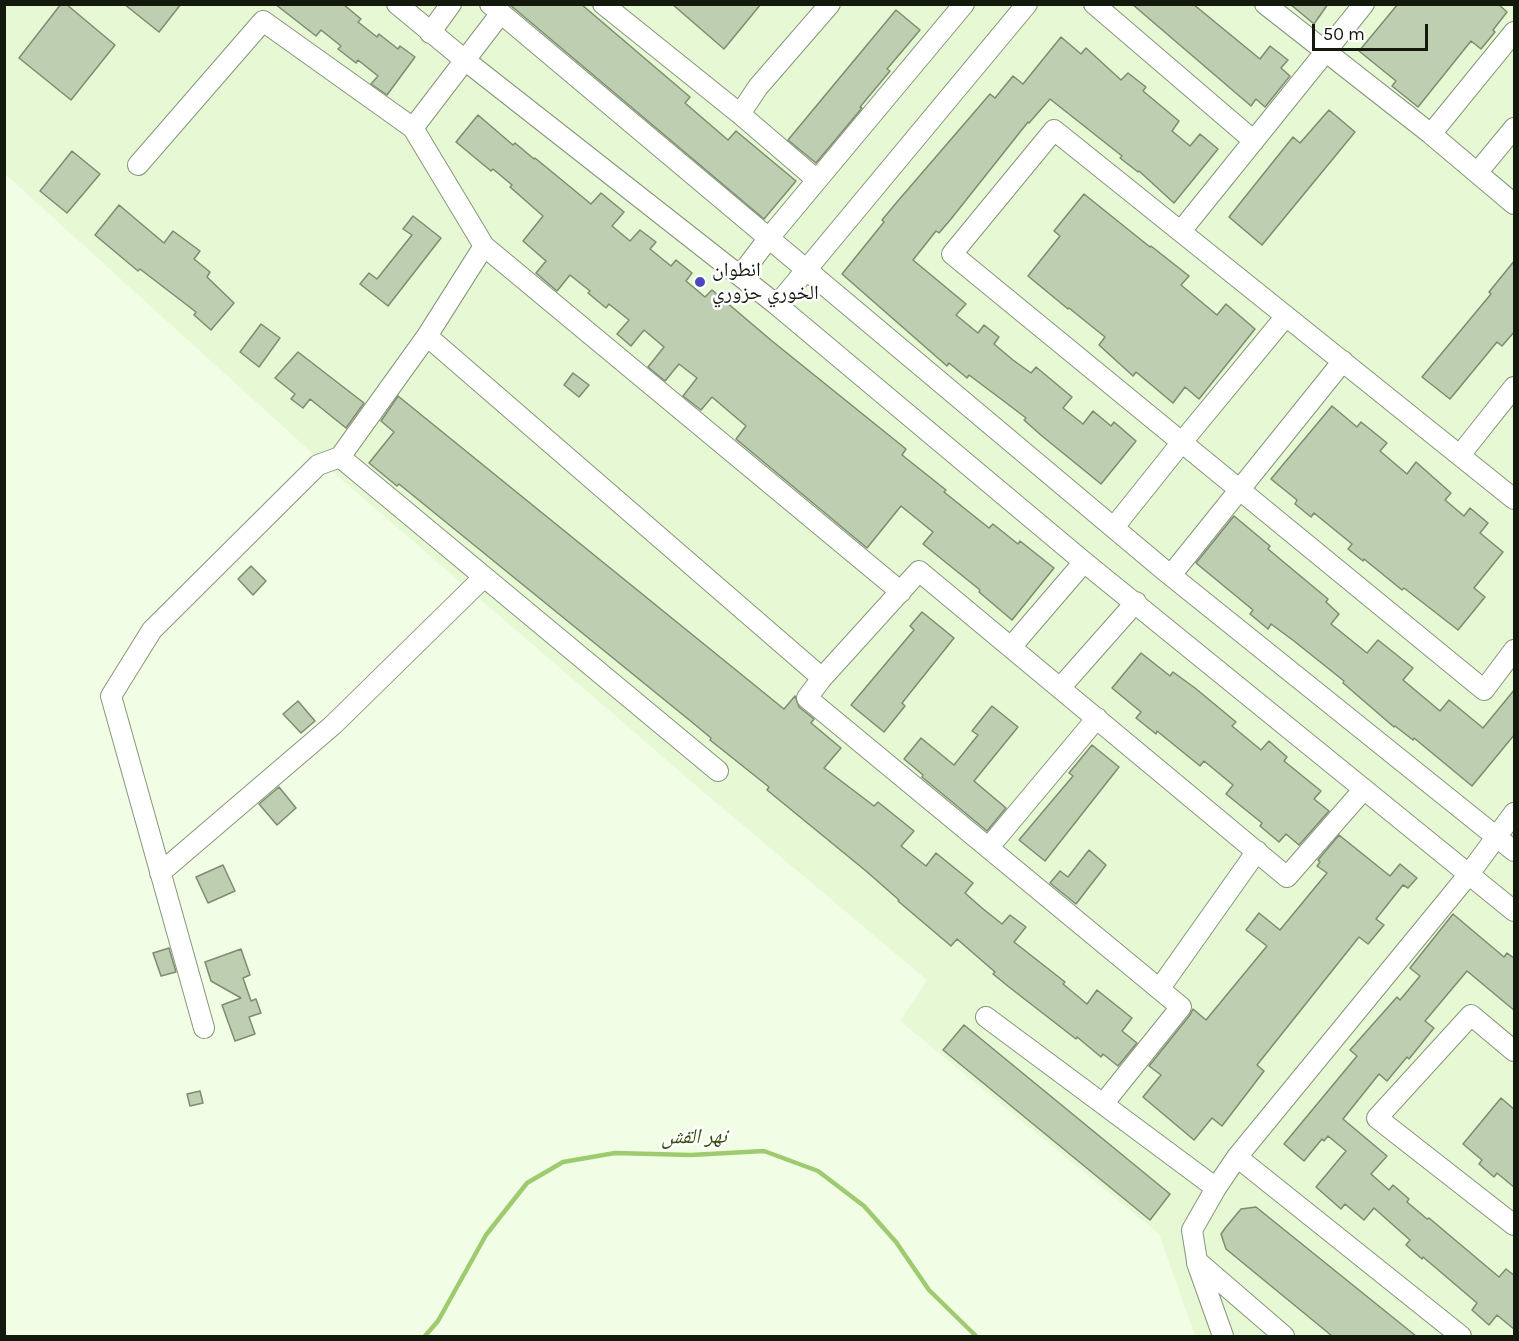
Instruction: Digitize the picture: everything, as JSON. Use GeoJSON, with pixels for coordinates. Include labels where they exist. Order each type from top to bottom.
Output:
{"type":"FeatureCollection","features":[{"type":"Feature","properties":{"kind":"street"},"geometry":{"type":"LineString","coordinates":[[397,4],[430,33],[777,305],[1084,562],[1515,910]]}},
{"type":"Feature","properties":{"kind":"street"},"geometry":{"type":"LineString","coordinates":[[430,33],[451,4]]}},
{"type":"Feature","properties":{"kind":"street"},"geometry":{"type":"LineString","coordinates":[[603,4],[740,114],[817,180]]}},
{"type":"Feature","properties":{"kind":"street"},"geometry":{"type":"LineString","coordinates":[[740,114],[758,87],[830,4]]}},
{"type":"Feature","properties":{"kind":"street"},"geometry":{"type":"LineString","coordinates":[[777,305],[1027,4]]}},
{"type":"Feature","properties":{"kind":"street"},"geometry":{"type":"LineString","coordinates":[[1094,4],[1254,141]]}},
{"type":"Feature","properties":{"kind":"street"},"geometry":{"type":"LineString","coordinates":[[1265,4],[1431,134],[1515,204]]}},
{"type":"Feature","properties":{"kind":"street"},"geometry":{"type":"LineString","coordinates":[[1181,231],[1364,4]]}},
{"type":"Feature","properties":{"kind":"street"},"geometry":{"type":"LineString","coordinates":[[740,276],[955,8]]}},
{"type":"Feature","properties":{"kind":"street"},"geometry":{"type":"LineString","coordinates":[[413,128],[466,61],[495,9],[1171,575],[1515,851]]}},
{"type":"Feature","properties":{"kind":"street"},"geometry":{"type":"LineString","coordinates":[[138,165],[263,21],[413,128],[484,246],[901,592]]}},
{"type":"Feature","properties":{"kind":"street"},"geometry":{"type":"LineString","coordinates":[[1431,134],[1515,32]]}},
{"type":"Feature","properties":{"kind":"street"},"geometry":{"type":"LineString","coordinates":[[1477,173],[1515,128]]}},
{"type":"Feature","properties":{"kind":"street"},"geometry":{"type":"LineString","coordinates":[[1515,499],[1054,130],[952,254],[1484,690],[1515,650]]}},
{"type":"Feature","properties":{"kind":"street"},"geometry":{"type":"LineString","coordinates":[[204,1029],[111,696],[152,630],[318,465],[340,457],[427,336],[484,246]]}},
{"type":"Feature","properties":{"kind":"street"},"geometry":{"type":"LineString","coordinates":[[1114,527],[1286,316]]}},
{"type":"Feature","properties":{"kind":"street"},"geometry":{"type":"LineString","coordinates":[[427,336],[822,678]]}},
{"type":"Feature","properties":{"kind":"street"},"geometry":{"type":"LineString","coordinates":[[1171,575],[1343,361]]}},
{"type":"Feature","properties":{"kind":"street"},"geometry":{"type":"LineString","coordinates":[[1460,455],[1515,387]]}},
{"type":"Feature","properties":{"kind":"street"},"geometry":{"type":"LineString","coordinates":[[340,457],[718,771]]}},
{"type":"Feature","properties":{"kind":"street"},"geometry":{"type":"LineString","coordinates":[[1011,647],[1084,562]]}},
{"type":"Feature","properties":{"kind":"street"},"geometry":{"type":"LineString","coordinates":[[1103,1104],[1181,1007],[807,698],[822,678],[919,571],[1287,877],[1364,789]]}},
{"type":"Feature","properties":{"kind":"street"},"geometry":{"type":"LineString","coordinates":[[160,873],[333,725],[484,577]]}},
{"type":"Feature","properties":{"kind":"street"},"geometry":{"type":"LineString","coordinates":[[1060,688],[1136,602]]}},
{"type":"Feature","properties":{"kind":"street"},"geometry":{"type":"LineString","coordinates":[[989,847],[1097,718]]}},
{"type":"Feature","properties":{"kind":"street"},"geometry":{"type":"LineString","coordinates":[[1223,1336],[1197,1261],[1192,1230],[1237,1157],[1469,874],[1515,813]]}},
{"type":"Feature","properties":{"kind":"street"},"geometry":{"type":"LineString","coordinates":[[1160,988],[1257,851]]}},
{"type":"Feature","properties":{"kind":"street"},"geometry":{"type":"LineString","coordinates":[[1515,1052],[1471,1015],[1377,1118],[1515,1226]]}},
{"type":"Feature","properties":{"kind":"street"},"geometry":{"type":"LineString","coordinates":[[986,1017],[1216,1188]]}},
{"type":"Feature","properties":{"kind":"street"},"geometry":{"type":"LineString","coordinates":[[1237,1157],[1461,1336]]}},
{"type":"Feature","properties":{"kind":"street"},"geometry":{"type":"LineString","coordinates":[[1197,1261],[1284,1336]]}},
{"type":"Feature","properties":{"kind":"shaded area"},"geometry":{"type":"Polygon","coordinates":[[[4,5],[1514,5],[1514,1336],[1195,1336],[1159,1234],[900,1021],[927,980],[707,795],[334,473],[5,174],[4,5]]]}},
{"type":"Feature","properties":{"kind":"building"},"geometry":{"type":"Polygon","coordinates":[[[61,4],[66,4],[115,45],[71,100],[19,58],[61,4]]]}},
{"type":"Feature","properties":{"kind":"building"},"geometry":{"type":"Polygon","coordinates":[[[124,4],[181,4],[159,32],[124,4]]]}},
{"type":"Feature","properties":{"kind":"building"},"geometry":{"type":"Polygon","coordinates":[[[275,4],[343,4],[361,19],[358,22],[377,37],[379,34],[398,49],[400,46],[415,57],[387,95],[371,84],[378,76],[358,60],[356,63],[338,49],[341,46],[321,30],[316,36],[275,4]]]}},
{"type":"Feature","properties":{"kind":"building"},"geometry":{"type":"Polygon","coordinates":[[[509,4],[581,4],[690,97],[685,103],[728,140],[736,131],[796,181],[764,219],[509,4]]]}},
{"type":"Feature","properties":{"kind":"building"},"geometry":{"type":"Polygon","coordinates":[[[672,4],[761,4],[724,49],[672,4]]]}},
{"type":"Feature","properties":{"kind":"building"},"geometry":{"type":"Polygon","coordinates":[[[1132,4],[1193,4],[1260,59],[1270,46],[1288,60],[1281,68],[1290,76],[1265,107],[1256,99],[1251,106],[1132,4]]]}},
{"type":"Feature","properties":{"kind":"building"},"geometry":{"type":"Polygon","coordinates":[[[1290,4],[1328,4],[1314,24],[1290,4]]]}},
{"type":"Feature","properties":{"kind":"building"},"geometry":{"type":"Polygon","coordinates":[[[1398,4],[1498,4],[1507,12],[1481,49],[1471,41],[1418,107],[1392,86],[1396,81],[1359,51],[1398,4]]]}},
{"type":"Feature","properties":{"kind":"building"},"geometry":{"type":"Polygon","coordinates":[[[896,10],[920,30],[887,69],[890,71],[860,107],[862,108],[816,163],[788,140],[896,10]]]}},
{"type":"Feature","properties":{"kind":"building"},"geometry":{"type":"Polygon","coordinates":[[[1061,37],[1081,54],[1086,48],[1121,80],[1128,73],[1146,87],[1143,91],[1179,121],[1172,131],[1190,146],[1200,134],[1218,149],[1174,203],[1139,171],[1120,158],[1122,156],[1050,99],[1028,122],[951,219],[939,233],[936,231],[913,260],[966,304],[956,315],[978,333],[984,325],[999,337],[994,344],[1013,360],[1031,373],[1036,367],[1072,397],[1063,408],[1083,424],[1093,411],[1111,426],[1114,422],[1136,441],[1101,484],[1042,436],[1024,420],[1026,418],[969,375],[967,378],[949,363],[947,366],[842,274],[884,222],[882,220],[990,94],[995,98],[1013,76],[1023,84],[1061,37]]]}},
{"type":"Feature","properties":{"kind":"building"},"geometry":{"type":"Polygon","coordinates":[[[1329,110],[1355,132],[1262,245],[1229,217],[1293,137],[1300,143],[1329,110]]]}},
{"type":"Feature","properties":{"kind":"building"},"geometry":{"type":"Polygon","coordinates":[[[478,115],[513,145],[515,143],[535,158],[591,204],[601,193],[624,212],[612,226],[630,241],[640,230],[656,242],[650,249],[671,266],[676,260],[692,273],[686,281],[705,297],[712,290],[906,449],[902,455],[946,490],[944,492],[989,528],[993,524],[1018,544],[1020,541],[1054,568],[1012,620],[979,592],[980,590],[923,544],[933,532],[901,506],[867,548],[736,439],[746,426],[712,397],[701,410],[683,396],[697,378],[679,364],[665,381],[648,367],[664,347],[644,330],[631,346],[617,334],[629,320],[609,304],[606,308],[570,275],[557,291],[536,273],[546,261],[523,241],[543,216],[510,187],[512,185],[456,142],[478,115]]]}},
{"type":"Feature","properties":{"kind":"building"},"geometry":{"type":"Polygon","coordinates":[[[72,151],[100,174],[67,213],[40,191],[72,151]]]}},
{"type":"Feature","properties":{"kind":"building"},"geometry":{"type":"Polygon","coordinates":[[[1084,194],[1189,276],[1181,285],[1217,315],[1226,304],[1255,329],[1199,399],[1185,387],[1173,403],[1136,372],[1133,376],[1099,345],[1105,337],[1028,276],[1060,236],[1054,231],[1084,194]]]}},
{"type":"Feature","properties":{"kind":"building"},"geometry":{"type":"Polygon","coordinates":[[[119,205],[164,243],[173,231],[200,251],[194,259],[210,272],[207,277],[234,303],[211,330],[194,315],[196,312],[140,269],[138,271],[95,235],[119,205]]]}},
{"type":"Feature","properties":{"kind":"building"},"geometry":{"type":"Polygon","coordinates":[[[413,216],[441,238],[388,306],[360,284],[369,273],[377,279],[412,235],[403,229],[413,216]]]}},
{"type":"Feature","properties":{"kind":"building"},"geometry":{"type":"Polygon","coordinates":[[[1515,260],[1515,331],[1502,346],[1497,342],[1450,399],[1422,377],[1491,294],[1489,292],[1515,260]]]}},
{"type":"Feature","properties":{"kind":"building"},"geometry":{"type":"Polygon","coordinates":[[[261,324],[280,338],[259,367],[240,352],[261,324]]]}},
{"type":"Feature","properties":{"kind":"building"},"geometry":{"type":"Polygon","coordinates":[[[298,352],[364,403],[346,428],[310,399],[303,408],[291,399],[295,394],[275,378],[298,352]]]}},
{"type":"Feature","properties":{"kind":"building"},"geometry":{"type":"Polygon","coordinates":[[[573,373],[589,385],[579,397],[564,385],[573,373]]]}},
{"type":"Feature","properties":{"kind":"building"},"geometry":{"type":"Polygon","coordinates":[[[398,396],[784,709],[795,696],[799,707],[814,719],[811,723],[841,748],[824,768],[874,806],[878,802],[914,831],[901,846],[926,866],[936,853],[973,883],[965,893],[982,908],[1002,924],[1010,915],[1026,927],[1014,942],[1065,982],[1063,984],[1087,1004],[1097,990],[1132,1018],[1122,1031],[1137,1043],[1118,1066],[1103,1054],[1101,1057],[1077,1037],[1076,1039],[1009,987],[957,939],[951,946],[866,871],[767,790],[769,787],[710,740],[711,738],[693,723],[399,484],[397,486],[369,463],[394,432],[381,421],[398,396]]]}},
{"type":"Feature","properties":{"kind":"building"},"geometry":{"type":"Polygon","coordinates":[[[1332,406],[1357,427],[1361,422],[1387,443],[1380,451],[1407,474],[1416,462],[1451,493],[1445,500],[1464,516],[1470,508],[1488,523],[1480,533],[1503,552],[1474,588],[1485,597],[1458,630],[1404,588],[1402,590],[1348,549],[1352,544],[1314,513],[1311,517],[1295,504],[1297,500],[1271,479],[1332,406]]]}},
{"type":"Feature","properties":{"kind":"building"},"geometry":{"type":"Polygon","coordinates":[[[1234,516],[1270,546],[1268,549],[1328,599],[1326,602],[1339,614],[1331,624],[1367,653],[1378,640],[1413,668],[1403,680],[1440,711],[1449,700],[1483,728],[1515,689],[1515,734],[1472,786],[1414,738],[1413,740],[1394,727],[1343,683],[1344,681],[1294,641],[1271,624],[1268,629],[1250,614],[1253,610],[1196,563],[1234,516]]]}},
{"type":"Feature","properties":{"kind":"building"},"geometry":{"type":"Polygon","coordinates":[[[251,566],[266,581],[253,595],[238,579],[251,566]]]}},
{"type":"Feature","properties":{"kind":"building"},"geometry":{"type":"Polygon","coordinates":[[[922,612],[954,638],[902,703],[905,706],[884,732],[851,705],[914,630],[910,626],[922,612]]]}},
{"type":"Feature","properties":{"kind":"building"},"geometry":{"type":"Polygon","coordinates":[[[1141,653],[1170,676],[1173,672],[1195,688],[1236,722],[1232,726],[1261,750],[1269,741],[1287,757],[1284,761],[1321,791],[1314,799],[1329,811],[1299,845],[1286,834],[1279,842],[1260,826],[1262,823],[1226,794],[1233,785],[1204,761],[1200,766],[1157,731],[1156,734],[1136,718],[1141,712],[1112,688],[1141,653]]]}},
{"type":"Feature","properties":{"kind":"building"},"geometry":{"type":"Polygon","coordinates":[[[298,701],[315,721],[301,733],[283,714],[298,701]]]}},
{"type":"Feature","properties":{"kind":"building"},"geometry":{"type":"Polygon","coordinates":[[[992,706],[1018,727],[974,781],[1006,808],[987,831],[922,777],[923,775],[904,759],[921,738],[954,765],[978,735],[972,731],[992,706]]]}},
{"type":"Feature","properties":{"kind":"building"},"geometry":{"type":"Polygon","coordinates":[[[1092,745],[1119,767],[1045,861],[1019,840],[1073,776],[1069,773],[1092,745]]]}},
{"type":"Feature","properties":{"kind":"building"},"geometry":{"type":"Polygon","coordinates":[[[279,787],[296,808],[277,825],[259,804],[279,787]]]}},
{"type":"Feature","properties":{"kind":"building"},"geometry":{"type":"Polygon","coordinates":[[[1339,835],[1390,876],[1400,864],[1417,878],[1408,888],[1403,885],[1376,919],[1384,925],[1368,944],[1359,937],[1257,1065],[1264,1071],[1222,1126],[1212,1118],[1194,1140],[1143,1097],[1161,1075],[1149,1066],[1193,1009],[1206,1020],[1267,946],[1246,930],[1259,913],[1280,930],[1327,873],[1317,866],[1320,862],[1318,860],[1339,835]]]}},
{"type":"Feature","properties":{"kind":"building"},"geometry":{"type":"Polygon","coordinates":[[[1089,850],[1106,865],[1076,904],[1050,883],[1060,871],[1068,877],[1089,850]]]}},
{"type":"Feature","properties":{"kind":"building"},"geometry":{"type":"Polygon","coordinates":[[[223,865],[235,891],[208,903],[196,877],[223,865]]]}},
{"type":"Feature","properties":{"kind":"building"},"geometry":{"type":"Polygon","coordinates":[[[1453,914],[1504,957],[1507,953],[1515,959],[1515,1011],[1467,971],[1425,1021],[1434,1028],[1409,1059],[1407,1057],[1387,1081],[1379,1074],[1343,1119],[1387,1156],[1371,1174],[1389,1190],[1393,1185],[1409,1199],[1407,1202],[1499,1277],[1506,1269],[1515,1276],[1515,1330],[1497,1315],[1489,1325],[1472,1310],[1477,1303],[1406,1245],[1410,1240],[1374,1208],[1364,1220],[1345,1204],[1341,1209],[1316,1187],[1346,1151],[1328,1136],[1324,1141],[1322,1139],[1304,1161],[1284,1144],[1357,1056],[1350,1050],[1397,997],[1400,1000],[1420,976],[1410,968],[1453,914]]]}},
{"type":"Feature","properties":{"kind":"building"},"geometry":{"type":"Polygon","coordinates":[[[169,948],[176,972],[161,976],[153,953],[169,948]]]}},
{"type":"Feature","properties":{"kind":"building"},"geometry":{"type":"Polygon","coordinates":[[[241,949],[250,975],[243,978],[251,1001],[256,999],[261,1013],[249,1017],[255,1034],[235,1041],[222,1005],[241,998],[211,981],[205,962],[241,949]]]}},
{"type":"Feature","properties":{"kind":"building"},"geometry":{"type":"Polygon","coordinates":[[[964,1025],[1170,1194],[1150,1220],[943,1050],[964,1025]]]}},
{"type":"Feature","properties":{"kind":"building"},"geometry":{"type":"Polygon","coordinates":[[[200,1091],[203,1103],[190,1106],[187,1094],[200,1091]]]}},
{"type":"Feature","properties":{"kind":"building"},"geometry":{"type":"Polygon","coordinates":[[[1501,1098],[1515,1110],[1515,1188],[1497,1173],[1494,1177],[1479,1164],[1482,1160],[1463,1144],[1501,1098]]]}},
{"type":"Feature","properties":{"kind":"building"},"geometry":{"type":"Polygon","coordinates":[[[1256,1207],[1416,1336],[1332,1336],[1226,1249],[1221,1234],[1226,1227],[1241,1209],[1256,1207]]]}},
{"type":"Feature","properties":{"kind":"waterway","name":"نهر القش"},"geometry":{"type":"LineString","coordinates":[[425,1336],[438,1321],[486,1235],[527,1183],[563,1162],[615,1153],[691,1155],[764,1151],[818,1171],[864,1206],[896,1242],[929,1290],[976,1336]]}},
{"type":"Feature","properties":{"kind":"place","name":"انطوان الخوري حزوري"},"geometry":{"type":"Point","coordinates":[700,282]}}]}
